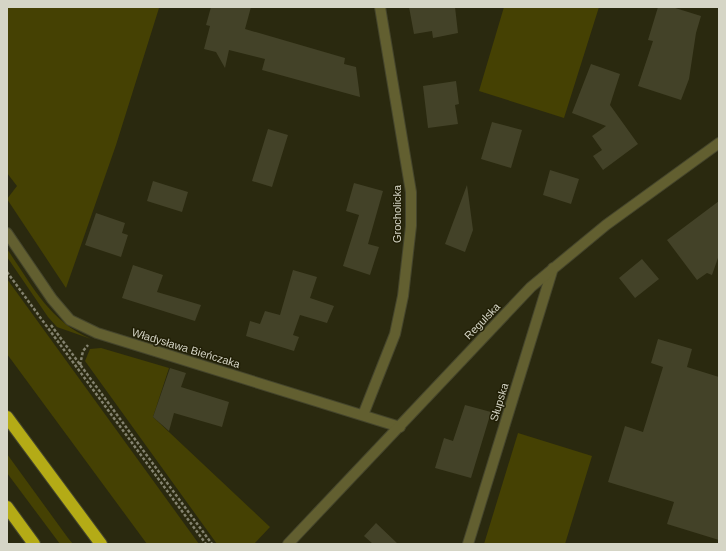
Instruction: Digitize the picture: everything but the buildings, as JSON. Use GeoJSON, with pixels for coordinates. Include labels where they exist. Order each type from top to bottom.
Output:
{"type":"FeatureCollection","features":[{"type":"Feature","properties":{"kind":"highway"},"geometry":{"type":"LineString","coordinates":[[7,417],[101,544]]}},
{"type":"Feature","properties":{"kind":"highway"},"geometry":{"type":"LineString","coordinates":[[7,507],[34,544]]}},
{"type":"Feature","properties":{"kind":"street","name":"Grocholicka"},"geometry":{"type":"LineString","coordinates":[[362,415],[395,334],[403,296],[411,226],[411,192],[380,7]]}},
{"type":"Feature","properties":{"kind":"street","name":"Regulska"},"geometry":{"type":"LineString","coordinates":[[288,544],[531,287],[606,225],[719,143]]}},
{"type":"Feature","properties":{"kind":"street","name":"Władysława Bieńczaka"},"geometry":{"type":"LineString","coordinates":[[7,233],[52,299],[70,320],[97,333],[400,427]]}},
{"type":"Feature","properties":{"kind":"street","name":"Słupska"},"geometry":{"type":"LineString","coordinates":[[468,544],[553,268]]}},
{"type":"Feature","properties":{"kind":"path"},"geometry":{"type":"LineString","coordinates":[[7,272],[206,544]]}},
{"type":"Feature","properties":{"kind":"path"},"geometry":{"type":"LineString","coordinates":[[51,324],[212,544]]}},
{"type":"Feature","properties":{"kind":"path"},"geometry":{"type":"LineString","coordinates":[[80,365],[83,351],[92,343]]}},
{"type":"Feature","properties":{"kind":"shaded area"},"geometry":{"type":"Polygon","coordinates":[[[7,7],[159,8],[116,145],[66,288],[7,199],[17,186],[7,173],[7,7]]]}},
{"type":"Feature","properties":{"kind":"shaded area"},"geometry":{"type":"Polygon","coordinates":[[[504,7],[599,7],[564,118],[479,91],[504,7]]]}},
{"type":"Feature","properties":{"kind":"shaded area"},"geometry":{"type":"Polygon","coordinates":[[[7,249],[33,289],[53,312],[76,331],[91,339],[57,327],[48,317],[7,257],[7,249]]]}},
{"type":"Feature","properties":{"kind":"shaded area"},"geometry":{"type":"Polygon","coordinates":[[[7,279],[199,544],[147,544],[7,354],[7,279]]]}},
{"type":"Feature","properties":{"kind":"shaded area"},"geometry":{"type":"Polygon","coordinates":[[[101,348],[169,368],[153,417],[270,527],[254,544],[217,544],[85,361],[90,349],[101,348]]]}},
{"type":"Feature","properties":{"kind":"shaded area"},"geometry":{"type":"Polygon","coordinates":[[[518,433],[592,456],[565,544],[484,544],[518,433]]]}},
{"type":"Feature","properties":{"kind":"shaded area"},"geometry":{"type":"Polygon","coordinates":[[[7,454],[73,544],[60,544],[7,473],[7,454]]]}}]}
